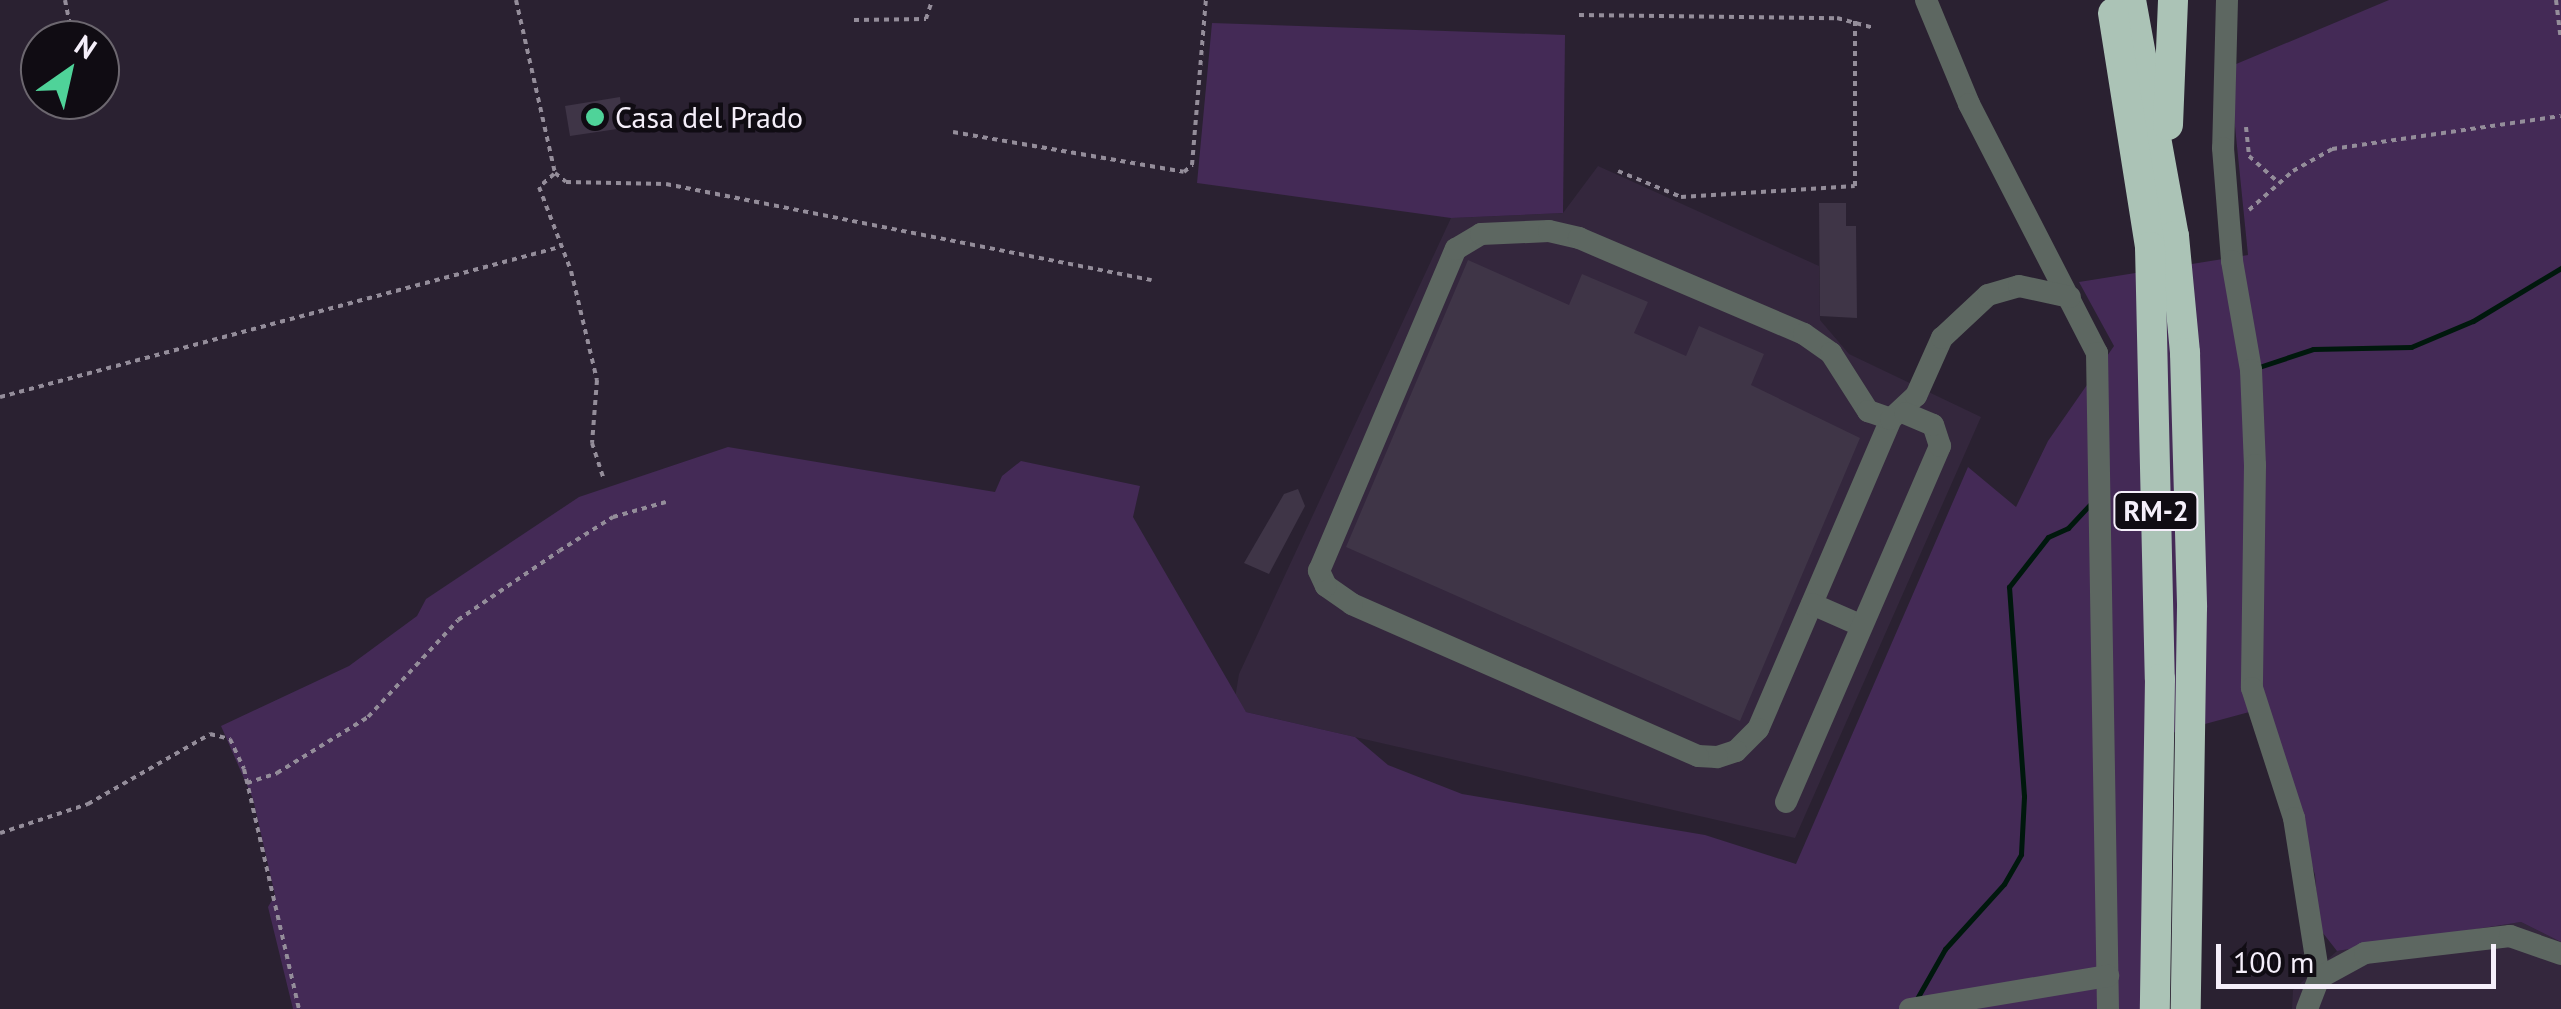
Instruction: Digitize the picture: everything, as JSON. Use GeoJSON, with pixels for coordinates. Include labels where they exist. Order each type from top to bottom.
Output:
{"type":"FeatureCollection","features":[{"type":"Feature","properties":{"kind":"highway"},"geometry":{"type":"LineString","coordinates":[[2173,0],[2167,114],[2180,217],[2174,236]]}},
{"type":"Feature","properties":{"kind":"highway","name":"RM-2"},"geometry":{"type":"LineString","coordinates":[[2116,4],[2174,236],[2185,353],[2192,607],[2186,1009]]}},
{"type":"Feature","properties":{"kind":"highway","name":"RM-2"},"geometry":{"type":"LineString","coordinates":[[2116,4],[2150,248],[2160,680],[2155,1009]]}},
{"type":"Feature","properties":{"kind":"street"},"geometry":{"type":"LineString","coordinates":[[1926,0],[1969,104],[2097,352],[2108,1009]]}},
{"type":"Feature","properties":{"kind":"street"},"geometry":{"type":"LineString","coordinates":[[2228,0],[2222,60],[2230,228],[2251,370],[2252,688],[2294,818],[2318,978],[2307,1009]]}},
{"type":"Feature","properties":{"kind":"street"},"geometry":{"type":"LineString","coordinates":[[1786,802],[1940,446],[1933,425],[1898,416],[1868,410],[1830,353],[1811,338],[1606,249],[1550,231],[1481,234],[1456,249],[1321,554],[1318,571],[1326,586],[1352,604],[1698,756],[1716,757],[1736,751],[1758,729],[1898,416],[1942,338],[1988,295],[2019,286],[2070,296]]}},
{"type":"Feature","properties":{"kind":"street"},"geometry":{"type":"LineString","coordinates":[[1812,604],[1860,625]]}},
{"type":"Feature","properties":{"kind":"street"},"geometry":{"type":"LineString","coordinates":[[2318,978],[2365,952],[2489,937],[2533,940],[2561,954]]}},
{"type":"Feature","properties":{"kind":"street"},"geometry":{"type":"LineString","coordinates":[[1910,1009],[2108,976]]}},
{"type":"Feature","properties":{"kind":"path"},"geometry":{"type":"LineString","coordinates":[[516,0],[555,173],[566,182],[666,184],[1152,280]]}},
{"type":"Feature","properties":{"kind":"path"},"geometry":{"type":"LineString","coordinates":[[854,20],[926,19],[932,0]]}},
{"type":"Feature","properties":{"kind":"path"},"geometry":{"type":"LineString","coordinates":[[953,132],[1184,172],[1192,165],[1206,0]]}},
{"type":"Feature","properties":{"kind":"path"},"geometry":{"type":"LineString","coordinates":[[2556,0],[2561,38]]}},
{"type":"Feature","properties":{"kind":"path"},"geometry":{"type":"LineString","coordinates":[[1579,15],[1855,21],[1874,28]]}},
{"type":"Feature","properties":{"kind":"path"},"geometry":{"type":"LineString","coordinates":[[1618,170],[1682,198],[1855,186],[1855,21]]}},
{"type":"Feature","properties":{"kind":"path"},"geometry":{"type":"LineString","coordinates":[[2230,228],[2279,183],[2332,149],[2561,116]]}},
{"type":"Feature","properties":{"kind":"path"},"geometry":{"type":"LineString","coordinates":[[2245,123],[2249,156],[2279,183]]}},
{"type":"Feature","properties":{"kind":"path"},"geometry":{"type":"LineString","coordinates":[[555,173],[539,187],[597,380],[592,444],[604,480]]}},
{"type":"Feature","properties":{"kind":"path"},"geometry":{"type":"LineString","coordinates":[[0,398],[560,247]]}},
{"type":"Feature","properties":{"kind":"path"},"geometry":{"type":"LineString","coordinates":[[247,783],[277,773],[368,717],[458,620],[559,551],[613,516],[666,502]]}},
{"type":"Feature","properties":{"kind":"path"},"geometry":{"type":"LineString","coordinates":[[0,832],[88,804],[210,734],[221,734],[238,748],[299,1009]]}},
{"type":"Feature","properties":{"kind":"shaded area"},"geometry":{"type":"Polygon","coordinates":[[[2389,0],[2561,0],[2561,942],[2521,922],[2337,951],[2319,928],[2315,875],[2271,725],[2253,711],[2157,737],[2153,1009],[293,1009],[268,907],[275,895],[253,799],[221,726],[349,666],[417,616],[426,599],[579,497],[728,447],[995,492],[1002,476],[1021,461],[1140,486],[1133,517],[1246,712],[1355,737],[1388,765],[1462,794],[1705,835],[1796,864],[1968,467],[2016,507],[2048,441],[2114,346],[2079,282],[2248,255],[2229,67],[2389,0]]]}},
{"type":"Feature","properties":{"kind":"shaded area"},"geometry":{"type":"Polygon","coordinates":[[[1212,23],[1565,35],[1563,213],[1451,218],[1197,183],[1212,23]]]}},
{"type":"Feature","properties":{"kind":"shaded area"},"geometry":{"type":"Polygon","coordinates":[[[1598,166],[1819,266],[1820,320],[1849,354],[1981,417],[1795,838],[1246,712],[1235,698],[1239,674],[1451,218],[1563,213],[1598,166]]]}},
{"type":"Feature","properties":{"kind":"shaded area"},"geometry":{"type":"Polygon","coordinates":[[[2521,922],[2561,942],[2561,1009],[2292,1009],[2293,990],[2337,951],[2521,922]]]}},
{"type":"Feature","properties":{"kind":"building","name":"Casa del Prado"},"geometry":{"type":"Polygon","coordinates":[[[620,97],[624,128],[570,136],[565,106],[620,97]]]}},
{"type":"Feature","properties":{"kind":"building"},"geometry":{"type":"Polygon","coordinates":[[[1819,203],[1846,203],[1846,226],[1856,226],[1857,318],[1820,316],[1819,203]]]}},
{"type":"Feature","properties":{"kind":"building"},"geometry":{"type":"Polygon","coordinates":[[[1468,260],[1569,305],[1582,274],[1648,302],[1634,333],[1686,356],[1699,326],[1764,354],[1751,385],[1860,438],[1740,721],[1346,547],[1468,260]]]}},
{"type":"Feature","properties":{"kind":"building"},"geometry":{"type":"Polygon","coordinates":[[[1298,489],[1305,506],[1269,574],[1244,563],[1284,494],[1298,489]]]}},
{"type":"Feature","properties":{"kind":"waterway"},"geometry":{"type":"LineString","coordinates":[[2256,368],[2313,349],[2411,347],[2473,321],[2561,268]]}},
{"type":"Feature","properties":{"kind":"waterway"},"geometry":{"type":"LineString","coordinates":[[1915,1002],[1945,949],[2004,884],[2021,854],[2024,796],[2009,587],[2048,537],[2068,528],[2090,504]]}},
{"type":"Feature","properties":{"kind":"place","name":"Casa del Prado"},"geometry":{"type":"Point","coordinates":[595,117]}}]}
